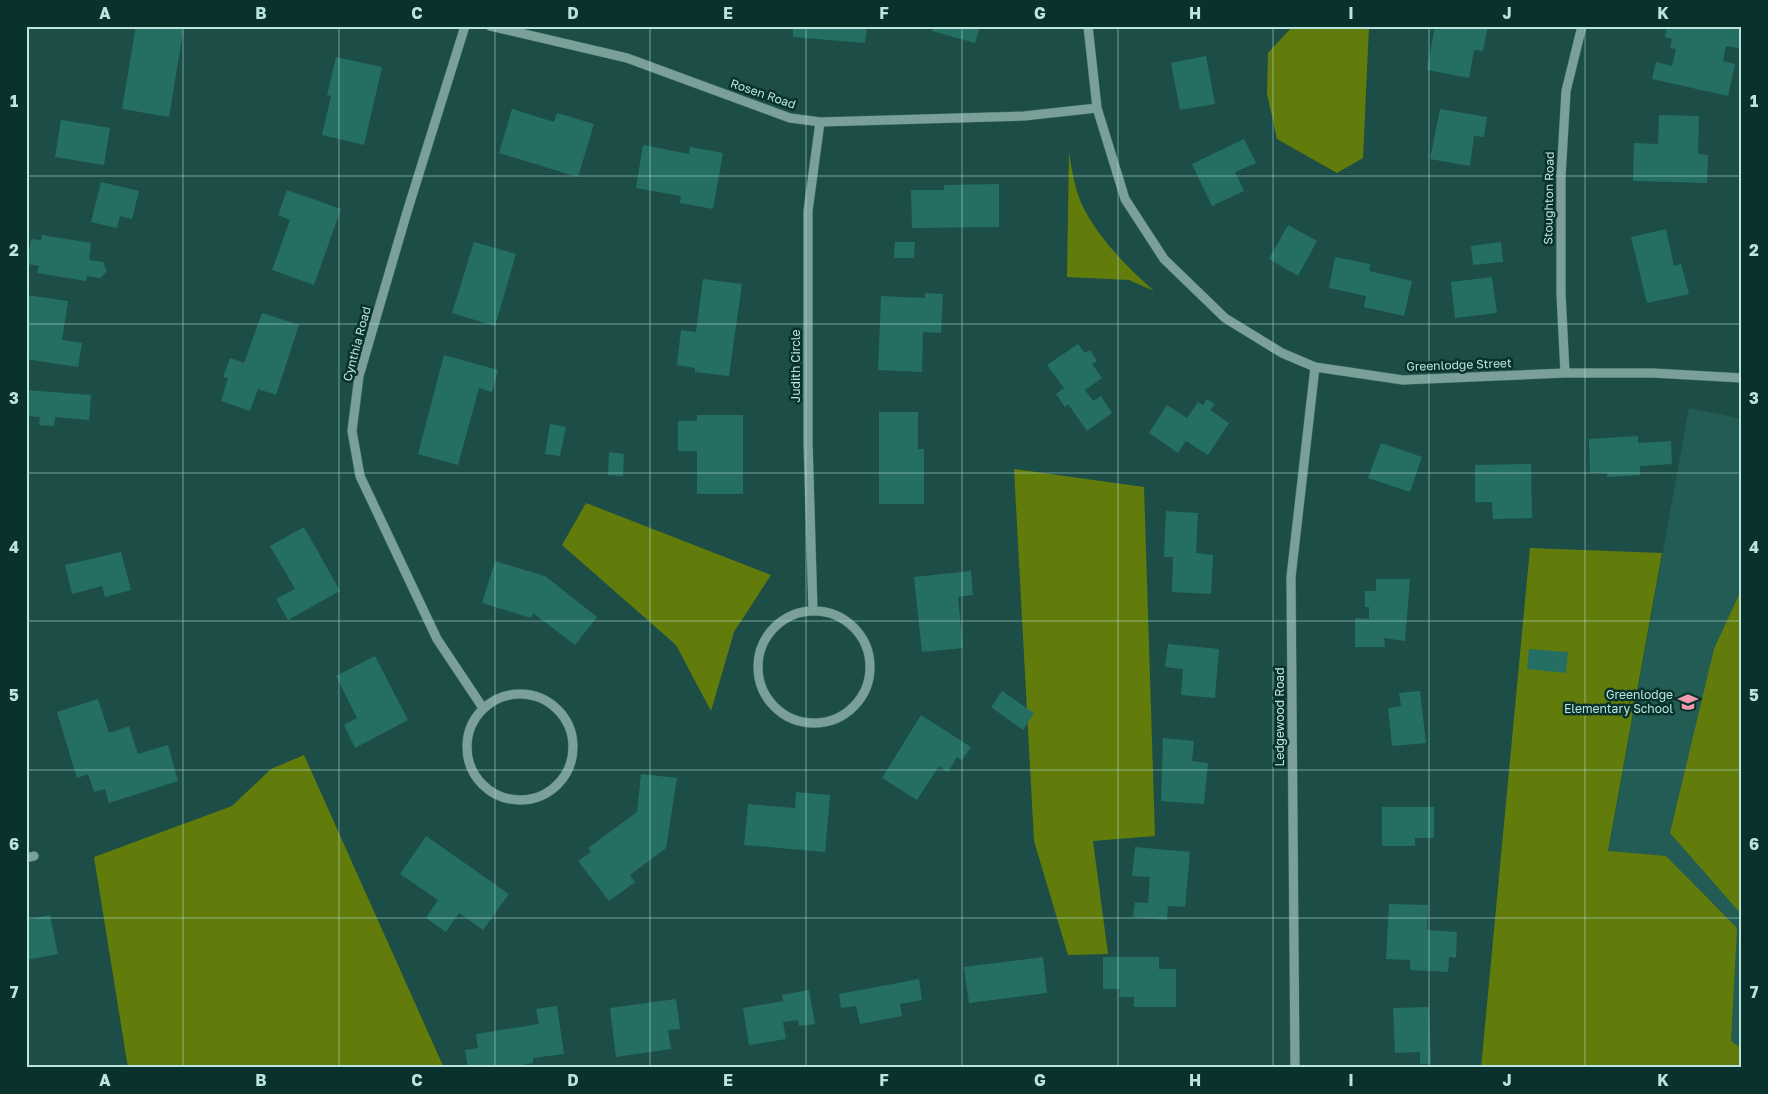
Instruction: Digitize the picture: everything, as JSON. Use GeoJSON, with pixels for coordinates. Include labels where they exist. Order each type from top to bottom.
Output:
{"type":"FeatureCollection","features":[{"type":"Feature","properties":{"kind":"street","name":"Cynthia Road"},"geometry":{"type":"LineString","coordinates":[[465,26],[407,212],[359,376],[352,431],[360,476],[437,639],[483,708]]}},
{"type":"Feature","properties":{"kind":"street","name":"Rosen Road"},"geometry":{"type":"LineString","coordinates":[[490,26],[627,58],[790,118],[820,122],[1024,116],[1097,108]]}},
{"type":"Feature","properties":{"kind":"street","name":"Greenlodge Street"},"geometry":{"type":"LineString","coordinates":[[1088,26],[1097,108],[1125,199],[1164,259],[1225,318],[1282,352],[1315,367],[1403,380],[1564,373],[1653,373],[1742,378]]}},
{"type":"Feature","properties":{"kind":"street","name":"Stoughton Road"},"geometry":{"type":"LineString","coordinates":[[1564,373],[1561,294],[1561,176],[1566,91],[1582,26]]}},
{"type":"Feature","properties":{"kind":"street","name":"Judith Circle"},"geometry":{"type":"LineString","coordinates":[[814,611],[808,442],[808,211],[820,122]]}},
{"type":"Feature","properties":{"kind":"street","name":"Ledgewood Road"},"geometry":{"type":"LineString","coordinates":[[1295,1068],[1291,577],[1315,367]]}},
{"type":"Feature","properties":{"kind":"street"},"geometry":{"type":"LineString","coordinates":[[814,611],[831,614],[847,622],[860,634],[868,650],[870,668],[867,686],[858,702],[845,714],[829,721],[811,723],[793,720],[778,711],[763,691],[758,666],[761,649],[769,634],[781,622],[796,614],[814,611]]}},
{"type":"Feature","properties":{"kind":"street"},"geometry":{"type":"LineString","coordinates":[[518,694],[537,696],[554,706],[566,720],[572,738],[572,757],[565,775],[553,789],[536,798],[518,801],[500,797],[485,788],[473,774],[467,758],[467,739],[472,722],[483,708],[499,698],[518,694]]}},
{"type":"Feature","properties":{"kind":"shaded area","name":"Greenlodge Elementary School"},"geometry":{"type":"Polygon","coordinates":[[[1689,408],[1742,419],[1742,1068],[1569,1068],[1689,408]]]}},
{"type":"Feature","properties":{"kind":"green space"},"geometry":{"type":"Polygon","coordinates":[[[1293,26],[1369,26],[1363,158],[1337,173],[1277,139],[1267,94],[1268,53],[1293,26]]]}},
{"type":"Feature","properties":{"kind":"green space"},"geometry":{"type":"Polygon","coordinates":[[[1069,152],[1078,195],[1091,221],[1098,232],[1134,273],[1154,291],[1129,280],[1067,277],[1069,152]]]}},
{"type":"Feature","properties":{"kind":"green space"},"geometry":{"type":"Polygon","coordinates":[[[1014,469],[1144,487],[1155,836],[1093,841],[1108,954],[1068,955],[1034,841],[1014,469]]]}},
{"type":"Feature","properties":{"kind":"green space"},"geometry":{"type":"Polygon","coordinates":[[[586,503],[771,575],[734,632],[711,711],[676,645],[562,545],[586,503]]]}},
{"type":"Feature","properties":{"kind":"green space"},"geometry":{"type":"Polygon","coordinates":[[[1530,548],[1662,553],[1608,851],[1666,856],[1737,928],[1731,1041],[1742,1049],[1742,1068],[1481,1068],[1530,548]]]}},
{"type":"Feature","properties":{"kind":"green space"},"geometry":{"type":"Polygon","coordinates":[[[1742,588],[1742,915],[1670,833],[1714,649],[1742,588]]]}},
{"type":"Feature","properties":{"kind":"green space"},"geometry":{"type":"Polygon","coordinates":[[[304,755],[444,1068],[128,1068],[94,857],[232,806],[271,769],[304,755]]]}},
{"type":"Feature","properties":{"kind":"building"},"geometry":{"type":"Polygon","coordinates":[[[136,26],[184,26],[169,117],[122,109],[136,26]]]}},
{"type":"Feature","properties":{"kind":"building"},"geometry":{"type":"Polygon","coordinates":[[[793,26],[867,26],[865,43],[793,37],[793,26]]]}},
{"type":"Feature","properties":{"kind":"building"},"geometry":{"type":"Polygon","coordinates":[[[933,26],[980,26],[975,43],[932,31],[933,26]]]}},
{"type":"Feature","properties":{"kind":"building"},"geometry":{"type":"Polygon","coordinates":[[[1435,26],[1488,26],[1483,51],[1474,50],[1469,78],[1427,70],[1435,26]]]}},
{"type":"Feature","properties":{"kind":"building"},"geometry":{"type":"Polygon","coordinates":[[[1667,26],[1723,26],[1742,30],[1742,49],[1726,46],[1723,61],[1735,64],[1728,96],[1652,79],[1656,62],[1672,66],[1676,49],[1670,48],[1672,39],[1665,37],[1667,26]]]}},
{"type":"Feature","properties":{"kind":"building"},"geometry":{"type":"Polygon","coordinates":[[[1206,56],[1215,104],[1180,110],[1171,63],[1206,56]]]}},
{"type":"Feature","properties":{"kind":"building"},"geometry":{"type":"Polygon","coordinates":[[[336,57],[382,67],[364,145],[322,135],[331,96],[327,95],[336,57]]]}},
{"type":"Feature","properties":{"kind":"building"},"geometry":{"type":"Polygon","coordinates":[[[512,109],[554,122],[557,113],[594,124],[578,177],[499,153],[512,109]]]}},
{"type":"Feature","properties":{"kind":"building"},"geometry":{"type":"Polygon","coordinates":[[[1440,109],[1487,117],[1484,137],[1474,136],[1470,166],[1430,159],[1440,109]]]}},
{"type":"Feature","properties":{"kind":"building"},"geometry":{"type":"Polygon","coordinates":[[[1659,115],[1699,116],[1698,154],[1708,155],[1707,183],[1633,181],[1634,143],[1658,144],[1659,115]]]}},
{"type":"Feature","properties":{"kind":"building"},"geometry":{"type":"Polygon","coordinates":[[[61,120],[110,128],[104,165],[55,157],[61,120]]]}},
{"type":"Feature","properties":{"kind":"building"},"geometry":{"type":"Polygon","coordinates":[[[1244,139],[1256,163],[1235,172],[1244,191],[1212,206],[1192,164],[1244,139]]]}},
{"type":"Feature","properties":{"kind":"building"},"geometry":{"type":"Polygon","coordinates":[[[643,145],[689,154],[690,147],[723,153],[713,209],[680,203],[681,196],[636,188],[643,145]]]}},
{"type":"Feature","properties":{"kind":"building"},"geometry":{"type":"Polygon","coordinates":[[[101,182],[139,191],[132,219],[120,216],[117,228],[91,222],[101,182]]]}},
{"type":"Feature","properties":{"kind":"building"},"geometry":{"type":"Polygon","coordinates":[[[999,184],[999,227],[912,228],[911,190],[944,190],[944,185],[999,184]]]}},
{"type":"Feature","properties":{"kind":"building"},"geometry":{"type":"Polygon","coordinates":[[[287,190],[341,209],[314,285],[272,270],[290,220],[278,215],[287,190]]]}},
{"type":"Feature","properties":{"kind":"building"},"geometry":{"type":"Polygon","coordinates":[[[1288,225],[1317,241],[1298,276],[1269,259],[1288,225]]]}},
{"type":"Feature","properties":{"kind":"building"},"geometry":{"type":"Polygon","coordinates":[[[1666,229],[1674,266],[1681,264],[1689,294],[1647,303],[1631,237],[1666,229]]]}},
{"type":"Feature","properties":{"kind":"building"},"geometry":{"type":"Polygon","coordinates":[[[42,235],[91,243],[89,260],[103,262],[107,271],[100,278],[87,276],[86,281],[37,273],[39,266],[27,264],[31,239],[41,240],[42,235]]]}},
{"type":"Feature","properties":{"kind":"building"},"geometry":{"type":"Polygon","coordinates":[[[474,242],[516,254],[495,326],[452,313],[474,242]]]}},
{"type":"Feature","properties":{"kind":"building"},"geometry":{"type":"Polygon","coordinates":[[[895,242],[915,242],[914,258],[894,258],[895,242]]]}},
{"type":"Feature","properties":{"kind":"building"},"geometry":{"type":"Polygon","coordinates":[[[1501,242],[1503,262],[1473,265],[1471,246],[1501,242]]]}},
{"type":"Feature","properties":{"kind":"building"},"geometry":{"type":"Polygon","coordinates":[[[1335,257],[1370,264],[1369,271],[1412,281],[1404,316],[1364,307],[1366,296],[1329,288],[1335,257]]]}},
{"type":"Feature","properties":{"kind":"building"},"geometry":{"type":"Polygon","coordinates":[[[1492,277],[1497,313],[1455,318],[1451,282],[1492,277]]]}},
{"type":"Feature","properties":{"kind":"building"},"geometry":{"type":"Polygon","coordinates":[[[703,279],[742,284],[729,376],[695,372],[695,368],[677,365],[681,330],[696,332],[703,279]]]}},
{"type":"Feature","properties":{"kind":"building"},"geometry":{"type":"Polygon","coordinates":[[[925,293],[943,294],[941,333],[923,332],[922,372],[878,370],[881,296],[925,298],[925,293]]]}},
{"type":"Feature","properties":{"kind":"building"},"geometry":{"type":"Polygon","coordinates":[[[26,295],[68,301],[62,340],[82,343],[78,367],[26,359],[26,295]]]}},
{"type":"Feature","properties":{"kind":"building"},"geometry":{"type":"Polygon","coordinates":[[[262,313],[299,325],[276,395],[258,389],[250,411],[221,401],[228,378],[223,377],[230,358],[244,363],[262,313]]]}},
{"type":"Feature","properties":{"kind":"building"},"geometry":{"type":"Polygon","coordinates":[[[1078,344],[1085,353],[1090,350],[1097,361],[1092,364],[1102,378],[1085,390],[1093,401],[1101,396],[1112,413],[1087,431],[1068,404],[1065,407],[1056,394],[1064,388],[1047,365],[1078,344]]]}},
{"type":"Feature","properties":{"kind":"building"},"geometry":{"type":"Polygon","coordinates":[[[444,355],[498,370],[492,392],[479,388],[458,465],[418,454],[444,355]]]}},
{"type":"Feature","properties":{"kind":"building"},"geometry":{"type":"Polygon","coordinates":[[[26,390],[91,395],[89,420],[55,417],[54,426],[39,425],[40,417],[26,416],[26,390]]]}},
{"type":"Feature","properties":{"kind":"building"},"geometry":{"type":"Polygon","coordinates":[[[1207,399],[1215,404],[1210,410],[1229,423],[1208,455],[1186,441],[1178,453],[1149,433],[1167,405],[1187,418],[1198,402],[1203,405],[1207,399]]]}},
{"type":"Feature","properties":{"kind":"building"},"geometry":{"type":"Polygon","coordinates":[[[879,412],[918,412],[918,449],[924,449],[924,504],[879,504],[879,412]]]}},
{"type":"Feature","properties":{"kind":"building"},"geometry":{"type":"Polygon","coordinates":[[[697,415],[743,415],[743,494],[697,494],[697,451],[678,451],[678,421],[697,421],[697,415]]]}},
{"type":"Feature","properties":{"kind":"building"},"geometry":{"type":"Polygon","coordinates":[[[550,424],[566,427],[560,456],[545,454],[550,424]]]}},
{"type":"Feature","properties":{"kind":"building"},"geometry":{"type":"Polygon","coordinates":[[[1638,436],[1638,443],[1671,441],[1672,464],[1640,466],[1640,475],[1607,477],[1607,473],[1590,473],[1589,439],[1638,436]]]}},
{"type":"Feature","properties":{"kind":"building"},"geometry":{"type":"Polygon","coordinates":[[[1381,443],[1422,457],[1410,492],[1368,478],[1381,443]]]}},
{"type":"Feature","properties":{"kind":"building"},"geometry":{"type":"Polygon","coordinates":[[[609,452],[624,454],[623,476],[608,475],[609,452]]]}},
{"type":"Feature","properties":{"kind":"building"},"geometry":{"type":"Polygon","coordinates":[[[1531,464],[1532,518],[1493,519],[1492,502],[1475,502],[1475,465],[1531,464]]]}},
{"type":"Feature","properties":{"kind":"building"},"geometry":{"type":"Polygon","coordinates":[[[1166,511],[1198,513],[1196,553],[1213,555],[1211,594],[1172,592],[1173,557],[1164,557],[1166,511]]]}},
{"type":"Feature","properties":{"kind":"building"},"geometry":{"type":"Polygon","coordinates":[[[304,527],[340,591],[288,620],[276,599],[295,589],[270,546],[304,527]]]}},
{"type":"Feature","properties":{"kind":"building"},"geometry":{"type":"Polygon","coordinates":[[[121,552],[131,590],[105,597],[102,586],[72,594],[65,565],[121,552]]]}},
{"type":"Feature","properties":{"kind":"building"},"geometry":{"type":"Polygon","coordinates":[[[495,561],[545,576],[597,617],[575,645],[533,613],[531,618],[482,603],[495,561]]]}},
{"type":"Feature","properties":{"kind":"building"},"geometry":{"type":"Polygon","coordinates":[[[971,571],[973,595],[958,597],[963,648],[922,652],[914,577],[971,571]]]}},
{"type":"Feature","properties":{"kind":"building"},"geometry":{"type":"Polygon","coordinates":[[[1376,579],[1410,579],[1405,641],[1384,638],[1385,647],[1355,647],[1355,618],[1369,619],[1369,607],[1365,607],[1365,591],[1376,591],[1376,579]]]}},
{"type":"Feature","properties":{"kind":"building"},"geometry":{"type":"Polygon","coordinates":[[[1168,644],[1219,649],[1215,698],[1181,695],[1183,669],[1165,667],[1168,644]]]}},
{"type":"Feature","properties":{"kind":"building"},"geometry":{"type":"Polygon","coordinates":[[[1529,649],[1568,652],[1566,673],[1527,669],[1529,649]]]}},
{"type":"Feature","properties":{"kind":"building"},"geometry":{"type":"Polygon","coordinates":[[[375,656],[408,720],[355,748],[344,725],[357,718],[336,676],[375,656]]]}},
{"type":"Feature","properties":{"kind":"building"},"geometry":{"type":"Polygon","coordinates":[[[1002,691],[1034,713],[1023,730],[991,707],[1002,691]]]}},
{"type":"Feature","properties":{"kind":"building"},"geometry":{"type":"Polygon","coordinates":[[[1420,691],[1426,743],[1392,746],[1388,708],[1401,706],[1399,693],[1420,691]]]}},
{"type":"Feature","properties":{"kind":"building"},"geometry":{"type":"Polygon","coordinates":[[[98,699],[109,733],[129,726],[138,754],[168,745],[178,781],[109,803],[105,789],[94,792],[88,774],[77,778],[57,712],[98,699]]]}},
{"type":"Feature","properties":{"kind":"building"},"geometry":{"type":"Polygon","coordinates":[[[921,715],[971,747],[962,760],[957,757],[948,772],[939,766],[917,800],[882,778],[921,715]]]}},
{"type":"Feature","properties":{"kind":"building"},"geometry":{"type":"Polygon","coordinates":[[[1163,738],[1194,741],[1192,761],[1208,763],[1204,804],[1161,801],[1163,738]]]}},
{"type":"Feature","properties":{"kind":"building"},"geometry":{"type":"Polygon","coordinates":[[[641,774],[677,778],[666,848],[630,875],[635,882],[609,901],[578,861],[591,852],[588,848],[637,812],[641,774]]]}},
{"type":"Feature","properties":{"kind":"building"},"geometry":{"type":"Polygon","coordinates":[[[796,792],[830,795],[825,852],[744,845],[748,804],[795,808],[796,792]]]}},
{"type":"Feature","properties":{"kind":"building"},"geometry":{"type":"Polygon","coordinates":[[[1382,807],[1434,807],[1434,838],[1415,838],[1415,846],[1382,846],[1382,807]]]}},
{"type":"Feature","properties":{"kind":"building"},"geometry":{"type":"Polygon","coordinates":[[[426,836],[509,894],[483,930],[459,913],[446,932],[426,918],[438,900],[400,874],[426,836]]]}},
{"type":"Feature","properties":{"kind":"building"},"geometry":{"type":"Polygon","coordinates":[[[1135,847],[1190,852],[1185,907],[1168,906],[1167,920],[1133,917],[1135,902],[1148,903],[1150,877],[1132,876],[1135,847]]]}},
{"type":"Feature","properties":{"kind":"building"},"geometry":{"type":"Polygon","coordinates":[[[1389,904],[1428,905],[1427,930],[1457,932],[1456,958],[1449,957],[1448,972],[1410,970],[1410,960],[1386,959],[1389,904]]]}},
{"type":"Feature","properties":{"kind":"building"},"geometry":{"type":"Polygon","coordinates":[[[50,915],[58,954],[26,960],[26,920],[50,915]]]}},
{"type":"Feature","properties":{"kind":"building"},"geometry":{"type":"Polygon","coordinates":[[[1043,957],[1047,993],[969,1003],[964,967],[1043,957]]]}},
{"type":"Feature","properties":{"kind":"building"},"geometry":{"type":"Polygon","coordinates":[[[1103,957],[1159,957],[1159,969],[1176,969],[1176,1007],[1134,1007],[1134,997],[1119,997],[1120,989],[1103,989],[1103,957]]]}},
{"type":"Feature","properties":{"kind":"building"},"geometry":{"type":"Polygon","coordinates":[[[919,979],[922,1000],[900,1004],[902,1016],[860,1024],[856,1006],[841,1008],[839,994],[919,979]]]}},
{"type":"Feature","properties":{"kind":"building"},"geometry":{"type":"Polygon","coordinates":[[[809,990],[815,1024],[799,1026],[798,1020],[783,1022],[786,1039],[749,1045],[743,1008],[783,1001],[782,995],[809,990]]]}},
{"type":"Feature","properties":{"kind":"building"},"geometry":{"type":"Polygon","coordinates":[[[676,999],[680,1029],[668,1030],[671,1049],[616,1057],[610,1008],[676,999]]]}},
{"type":"Feature","properties":{"kind":"building"},"geometry":{"type":"Polygon","coordinates":[[[557,1006],[564,1054],[533,1058],[533,1063],[503,1068],[482,1068],[482,1066],[468,1068],[465,1050],[478,1048],[476,1034],[539,1024],[536,1009],[557,1006]]]}},
{"type":"Feature","properties":{"kind":"building"},"geometry":{"type":"Polygon","coordinates":[[[1429,1007],[1431,1064],[1420,1064],[1420,1052],[1395,1053],[1393,1008],[1429,1007]]]}},
{"type":"Feature","properties":{"kind":"place","name":"Greenlodge Elementary School"},"geometry":{"type":"Point","coordinates":[1688,702]}}]}
